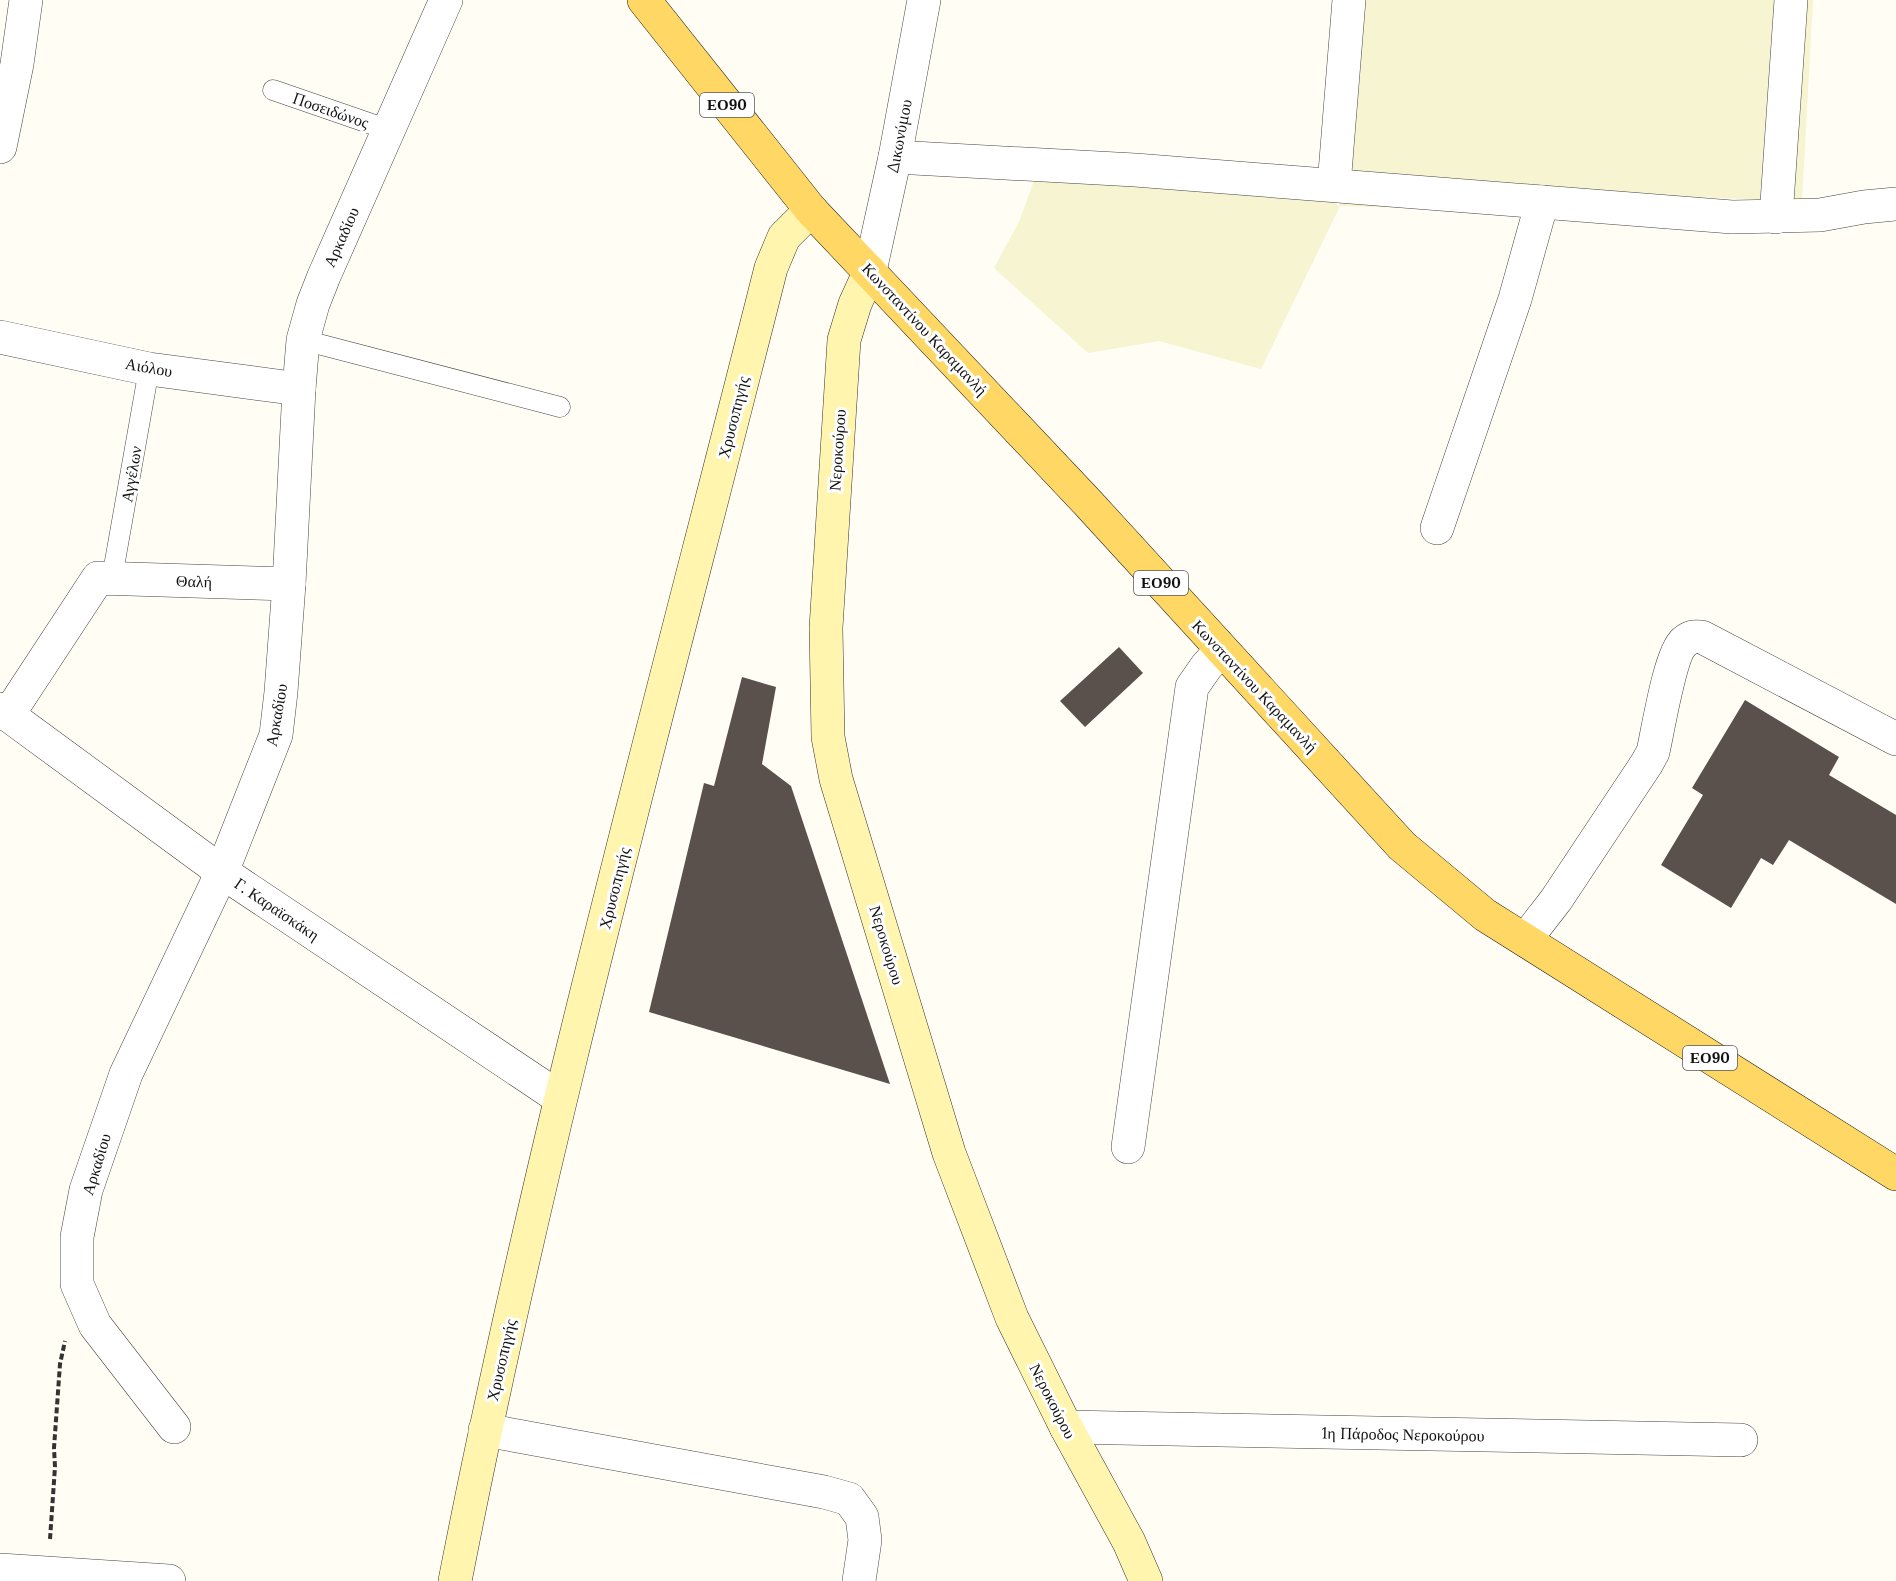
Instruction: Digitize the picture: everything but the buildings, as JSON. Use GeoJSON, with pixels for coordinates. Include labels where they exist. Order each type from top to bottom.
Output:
{"type":"FeatureCollection","features":[{"type":"Feature","properties":{"kind":"main road","name":"Κωνσταντίνου Καραμανλή"},"geometry":{"type":"LineString","coordinates":[[644,0],[811,210],[1101,517],[1402,846],[1485,915],[1896,1174]]}},
{"type":"Feature","properties":{"kind":"street"},"geometry":{"type":"LineString","coordinates":[[0,147],[17,64],[26,0]]}},
{"type":"Feature","properties":{"kind":"street","name":"Αρκαδίου"},"geometry":{"type":"LineString","coordinates":[[174,1427],[95,1325],[77,1284],[77,1237],[86,1190],[126,1074],[222,872],[276,735],[290,584],[303,340],[324,276],[446,0]]}},
{"type":"Feature","properties":{"kind":"street","name":"Δικωνύμου"},"geometry":{"type":"LineString","coordinates":[[870,271],[895,157],[924,0]]}},
{"type":"Feature","properties":{"kind":"street"},"geometry":{"type":"LineString","coordinates":[[1334,185],[1349,0]]}},
{"type":"Feature","properties":{"kind":"street"},"geometry":{"type":"LineString","coordinates":[[1776,217],[1791,0]]}},
{"type":"Feature","properties":{"kind":"street"},"geometry":{"type":"LineString","coordinates":[[895,157],[1135,170],[1731,216],[1820,215],[1896,204]]}},
{"type":"Feature","properties":{"kind":"street"},"geometry":{"type":"LineString","coordinates":[[1437,528],[1515,299],[1542,202]]}},
{"type":"Feature","properties":{"kind":"street","name":"Χρυσοπηγής"},"geometry":{"type":"LineString","coordinates":[[455,1581],[485,1430],[561,1098],[771,268],[784,237],[811,210]]}},
{"type":"Feature","properties":{"kind":"street","name":"Νεροκούρου"},"geometry":{"type":"LineString","coordinates":[[870,271],[855,304],[844,340],[826,628],[828,737],[836,779],[949,1153],[1012,1318],[1066,1427],[1129,1542],[1146,1581]]}},
{"type":"Feature","properties":{"kind":"street","name":"Αιόλου"},"geometry":{"type":"LineString","coordinates":[[0,337],[149,369],[299,389]]}},
{"type":"Feature","properties":{"kind":"street","name":"Θαλή"},"geometry":{"type":"LineString","coordinates":[[105,578],[290,584]]}},
{"type":"Feature","properties":{"kind":"street","name":"Αγγέλων"},"geometry":{"type":"LineString","coordinates":[[4,712],[105,578]]}},
{"type":"Feature","properties":{"kind":"street"},"geometry":{"type":"LineString","coordinates":[[1525,940],[1556,900],[1650,757],[1675,659],[1682,643],[1693,636],[1702,637],[1896,739]]}},
{"type":"Feature","properties":{"kind":"street"},"geometry":{"type":"LineString","coordinates":[[1128,1147],[1192,687],[1221,650]]}},
{"type":"Feature","properties":{"kind":"street","name":"Γ. Καραϊσκάκη"},"geometry":{"type":"LineString","coordinates":[[4,712],[222,872],[561,1098]]}},
{"type":"Feature","properties":{"kind":"street","name":"1η Πάροδος Νεροκούρου"},"geometry":{"type":"LineString","coordinates":[[1066,1427],[1741,1440]]}},
{"type":"Feature","properties":{"kind":"street"},"geometry":{"type":"LineString","coordinates":[[485,1430],[824,1492],[849,1499],[862,1517],[865,1540],[859,1581]]}},
{"type":"Feature","properties":{"kind":"street"},"geometry":{"type":"LineString","coordinates":[[0,1570],[102,1579],[170,1581]]}},
{"type":"Feature","properties":{"kind":"lane","name":"Ποσειδώνος"},"geometry":{"type":"LineString","coordinates":[[273,90],[389,130]]}},
{"type":"Feature","properties":{"kind":"lane"},"geometry":{"type":"LineString","coordinates":[[303,340],[560,407]]}},
{"type":"Feature","properties":{"kind":"lane","name":"Αγγέλων"},"geometry":{"type":"LineString","coordinates":[[105,578],[149,369]]}},
{"type":"Feature","properties":{"kind":"path"},"geometry":{"type":"LineString","coordinates":[[47,1573],[56,1467],[54,1448],[60,1364],[77,1284]]}},
{"type":"Feature","properties":{"kind":"shaded area"},"geometry":{"type":"Polygon","coordinates":[[[1354,0],[1813,0],[1802,201],[1514,190],[1515,211],[1340,206],[1261,369],[1159,341],[1088,353],[994,268],[1019,222],[1040,164],[1313,182],[1339,206],[1354,0]]]}}]}
